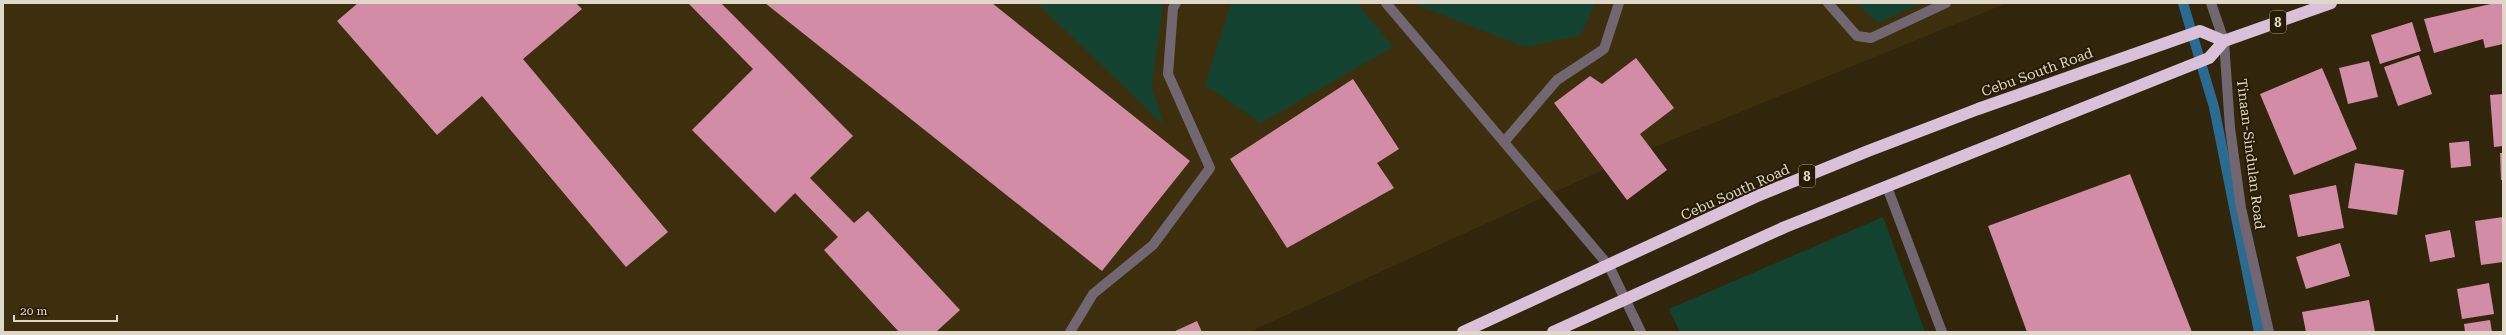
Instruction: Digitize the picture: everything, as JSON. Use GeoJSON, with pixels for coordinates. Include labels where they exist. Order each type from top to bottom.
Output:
{"type":"FeatureCollection","features":[{"type":"Feature","properties":{"kind":"highway","name":"8"},"geometry":{"type":"LineString","coordinates":[[1553,332],[1785,227],[2209,58],[2224,41],[2331,3]]}},
{"type":"Feature","properties":{"kind":"highway","name":"Cebu South Road"},"geometry":{"type":"LineString","coordinates":[[1463,332],[1609,266],[1755,197],[1868,151],[2160,44],[2200,31],[2224,41]]}},
{"type":"Feature","properties":{"kind":"street"},"geometry":{"type":"LineString","coordinates":[[1070,332],[1093,294],[1153,246],[1210,168],[1168,74],[1173,8],[1176,3]]}},
{"type":"Feature","properties":{"kind":"street"},"geometry":{"type":"LineString","coordinates":[[1386,3],[1609,266],[1641,332]]}},
{"type":"Feature","properties":{"kind":"street"},"geometry":{"type":"LineString","coordinates":[[1504,142],[1557,80],[1604,49],[1619,3]]}},
{"type":"Feature","properties":{"kind":"street"},"geometry":{"type":"LineString","coordinates":[[1828,3],[1858,36],[1871,38],[1946,3]]}},
{"type":"Feature","properties":{"kind":"street","name":"Tinaan-Sindulan Road"},"geometry":{"type":"LineString","coordinates":[[2211,3],[2224,41],[2230,128],[2241,208],[2269,332]]}},
{"type":"Feature","properties":{"kind":"street"},"geometry":{"type":"LineString","coordinates":[[1887,187],[1942,332]]}},
{"type":"Feature","properties":{"kind":"shaded area"},"geometry":{"type":"Polygon","coordinates":[[[3,3],[2007,3],[1640,153],[1249,332],[3,332],[3,3]]]}},
{"type":"Feature","properties":{"kind":"green space"},"geometry":{"type":"Polygon","coordinates":[[[1037,3],[1163,3],[1152,87],[1164,125],[1037,3]]]}},
{"type":"Feature","properties":{"kind":"green space"},"geometry":{"type":"Polygon","coordinates":[[[1231,3],[1357,3],[1393,47],[1261,123],[1205,85],[1231,3]]]}},
{"type":"Feature","properties":{"kind":"green space"},"geometry":{"type":"Polygon","coordinates":[[[1412,3],[1595,3],[1581,35],[1525,47],[1412,3]]]}},
{"type":"Feature","properties":{"kind":"green space"},"geometry":{"type":"Polygon","coordinates":[[[1857,3],[1921,3],[1878,23],[1857,3]]]}},
{"type":"Feature","properties":{"kind":"green space"},"geometry":{"type":"Polygon","coordinates":[[[1883,217],[1925,332],[1680,332],[1669,309],[1883,217]]]}},
{"type":"Feature","properties":{"kind":"building"},"geometry":{"type":"Polygon","coordinates":[[[358,3],[576,3],[582,9],[523,59],[668,232],[626,267],[482,96],[437,135],[337,21],[358,3]]]}},
{"type":"Feature","properties":{"kind":"building"},"geometry":{"type":"Polygon","coordinates":[[[688,3],[721,3],[853,136],[810,178],[854,223],[868,211],[960,310],[936,332],[899,332],[824,250],[838,237],[795,193],[775,213],[692,130],[753,69],[688,3]]]}},
{"type":"Feature","properties":{"kind":"building"},"geometry":{"type":"Polygon","coordinates":[[[765,3],[992,3],[1190,161],[1102,271],[765,3]]]}},
{"type":"Feature","properties":{"kind":"building"},"geometry":{"type":"Polygon","coordinates":[[[2495,3],[2503,3],[2503,44],[2485,48],[2483,39],[2434,53],[2424,19],[2495,3]]]}},
{"type":"Feature","properties":{"kind":"building"},"geometry":{"type":"Polygon","coordinates":[[[2412,22],[2421,51],[2380,64],[2371,35],[2412,22]]]}},
{"type":"Feature","properties":{"kind":"building"},"geometry":{"type":"Polygon","coordinates":[[[2419,55],[2432,94],[2398,106],[2384,67],[2419,55]]]}},
{"type":"Feature","properties":{"kind":"building"},"geometry":{"type":"Polygon","coordinates":[[[1636,58],[1674,108],[1640,134],[1667,170],[1627,200],[1554,103],[1590,76],[1602,84],[1636,58]]]}},
{"type":"Feature","properties":{"kind":"building"},"geometry":{"type":"Polygon","coordinates":[[[2369,61],[2378,97],[2348,104],[2339,68],[2369,61]]]}},
{"type":"Feature","properties":{"kind":"building"},"geometry":{"type":"Polygon","coordinates":[[[2322,68],[2357,149],[2294,175],[2260,94],[2322,68]]]}},
{"type":"Feature","properties":{"kind":"building"},"geometry":{"type":"Polygon","coordinates":[[[1353,79],[1399,149],[1377,163],[1394,188],[1287,248],[1230,159],[1353,79]]]}},
{"type":"Feature","properties":{"kind":"building"},"geometry":{"type":"Polygon","coordinates":[[[2503,94],[2503,146],[2494,147],[2490,95],[2503,94]]]}},
{"type":"Feature","properties":{"kind":"building"},"geometry":{"type":"Polygon","coordinates":[[[2469,141],[2471,166],[2451,168],[2449,143],[2469,141]]]}},
{"type":"Feature","properties":{"kind":"building"},"geometry":{"type":"Polygon","coordinates":[[[2500,153],[2503,153],[2503,180],[2501,180],[2500,153]]]}},
{"type":"Feature","properties":{"kind":"building"},"geometry":{"type":"Polygon","coordinates":[[[2355,163],[2404,170],[2397,215],[2348,208],[2355,163]]]}},
{"type":"Feature","properties":{"kind":"building"},"geometry":{"type":"Polygon","coordinates":[[[2130,174],[2192,332],[2027,332],[1988,226],[2130,174]]]}},
{"type":"Feature","properties":{"kind":"building"},"geometry":{"type":"Polygon","coordinates":[[[2336,185],[2344,228],[2298,237],[2289,195],[2336,185]]]}},
{"type":"Feature","properties":{"kind":"building"},"geometry":{"type":"Polygon","coordinates":[[[2503,217],[2503,262],[2481,265],[2475,221],[2503,217]]]}},
{"type":"Feature","properties":{"kind":"building"},"geometry":{"type":"Polygon","coordinates":[[[2450,230],[2455,257],[2430,262],[2425,235],[2450,230]]]}},
{"type":"Feature","properties":{"kind":"building"},"geometry":{"type":"Polygon","coordinates":[[[2340,243],[2350,276],[2306,289],[2296,257],[2340,243]]]}},
{"type":"Feature","properties":{"kind":"building"},"geometry":{"type":"Polygon","coordinates":[[[2489,283],[2494,314],[2462,319],[2457,289],[2489,283]]]}},
{"type":"Feature","properties":{"kind":"building"},"geometry":{"type":"Polygon","coordinates":[[[2369,300],[2375,332],[2306,332],[2302,312],[2369,300]]]}},
{"type":"Feature","properties":{"kind":"building"},"geometry":{"type":"Polygon","coordinates":[[[2490,320],[2492,332],[2465,332],[2464,324],[2490,320]]]}},
{"type":"Feature","properties":{"kind":"building"},"geometry":{"type":"Polygon","coordinates":[[[1197,321],[1202,332],[1173,332],[1197,321]]]}},
{"type":"Feature","properties":{"kind":"waterway"},"geometry":{"type":"LineString","coordinates":[[2183,3],[2214,107],[2259,332]]}}]}
